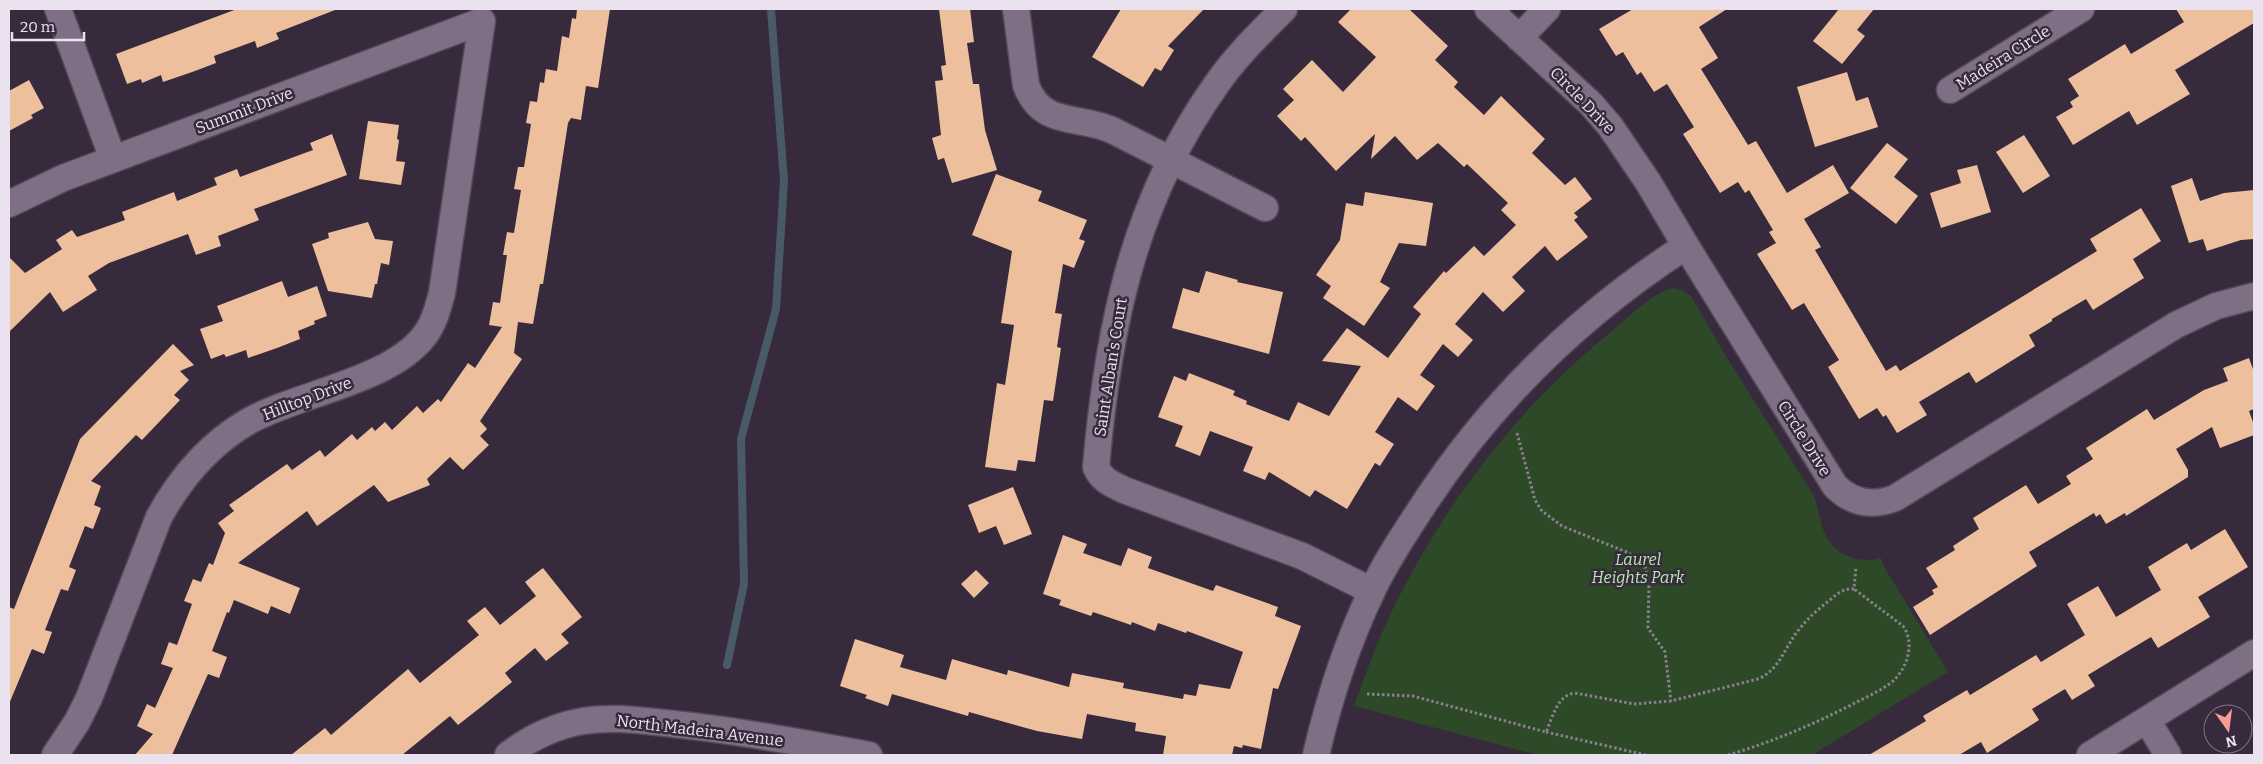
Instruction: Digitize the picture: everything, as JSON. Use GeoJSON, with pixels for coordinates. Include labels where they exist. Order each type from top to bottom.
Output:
{"type":"FeatureCollection","features":[{"type":"Feature","properties":{"kind":"street"},"geometry":{"type":"LineString","coordinates":[[58,9],[113,159]]}},
{"type":"Feature","properties":{"kind":"street"},"geometry":{"type":"LineString","coordinates":[[1016,9],[1026,85],[1030,96],[1041,110],[1056,117],[1099,125],[1172,159],[1265,208]]}},
{"type":"Feature","properties":{"kind":"street","name":"Saint Alban's Court"},"geometry":{"type":"LineString","coordinates":[[1284,9],[1237,58],[1201,106],[1172,159],[1143,224],[1120,296],[1112,339],[1096,467],[1104,479],[1124,490],[1302,556],[1372,591]]}},
{"type":"Feature","properties":{"kind":"street","name":"Circle Drive"},"geometry":{"type":"LineString","coordinates":[[1488,9],[1591,104],[1610,126],[1648,182],[1835,486],[1844,495],[1866,503],[1895,498],[2190,318],[2216,306],[2254,296]]}},
{"type":"Feature","properties":{"kind":"street"},"geometry":{"type":"LineString","coordinates":[[1519,38],[1547,9]]}},
{"type":"Feature","properties":{"kind":"street","name":"Madeira Circle"},"geometry":{"type":"LineString","coordinates":[[1950,90],[2081,9]]}},
{"type":"Feature","properties":{"kind":"street","name":"Summit Drive"},"geometry":{"type":"LineString","coordinates":[[9,204],[35,190],[113,159],[482,21]]}},
{"type":"Feature","properties":{"kind":"street","name":"Hilltop Drive"},"geometry":{"type":"LineString","coordinates":[[55,755],[70,735],[89,698],[159,517],[172,494],[197,461],[214,446],[248,422],[385,366],[415,346],[425,335],[438,309],[442,293],[482,21]]}},
{"type":"Feature","properties":{"kind":"street"},"geometry":{"type":"LineString","coordinates":[[1316,755],[1338,677],[1372,591],[1384,567],[1436,485],[1501,402],[1533,368],[1589,317],[1656,265],[1686,246]]}},
{"type":"Feature","properties":{"kind":"street"},"geometry":{"type":"LineString","coordinates":[[2090,755],[2254,653]]}},
{"type":"Feature","properties":{"kind":"street","name":"North Madeira Avenue"},"geometry":{"type":"LineString","coordinates":[[508,755],[527,741],[544,732],[585,721],[608,719],[742,732],[869,755]]}},
{"type":"Feature","properties":{"kind":"street"},"geometry":{"type":"LineString","coordinates":[[2147,720],[2168,755]]}},
{"type":"Feature","properties":{"kind":"path"},"geometry":{"type":"LineString","coordinates":[[1517,433],[1535,500],[1542,511],[1562,526],[1629,553],[1645,567],[1649,582],[1648,628],[1664,652],[1671,701]]}},
{"type":"Feature","properties":{"kind":"path"},"geometry":{"type":"LineString","coordinates":[[1854,589],[1856,567]]}},
{"type":"Feature","properties":{"kind":"path"},"geometry":{"type":"LineString","coordinates":[[1546,732],[1561,700],[1567,694],[1575,693],[1634,704],[1671,701],[1764,676],[1780,662],[1795,634],[1811,614],[1842,590],[1854,589],[1906,630],[1909,652],[1897,677],[1881,689],[1815,724],[1783,737],[1728,755]]}},
{"type":"Feature","properties":{"kind":"path"},"geometry":{"type":"LineString","coordinates":[[1367,694],[1413,696],[1546,732],[1646,755]]}},
{"type":"Feature","properties":{"kind":"green space","name":"Laurel Heights Park"},"geometry":{"type":"Polygon","coordinates":[[[1672,288],[1682,290],[1691,296],[1727,358],[1814,496],[1823,529],[1829,542],[1841,553],[1856,559],[1873,560],[1881,558],[1883,565],[1948,672],[1812,755],[1537,755],[1354,706],[1381,634],[1413,571],[1435,533],[1486,459],[1545,392],[1577,361],[1640,307],[1657,295],[1672,288]]]}},
{"type":"Feature","properties":{"kind":"building"},"geometry":{"type":"Polygon","coordinates":[[[237,9],[335,10],[276,33],[279,39],[257,48],[255,41],[214,56],[216,63],[195,71],[163,82],[161,75],[142,83],[141,79],[127,84],[116,54],[237,9]]]}},
{"type":"Feature","properties":{"kind":"building"},"geometry":{"type":"Polygon","coordinates":[[[577,9],[610,9],[598,88],[586,86],[581,120],[571,118],[568,123],[543,284],[540,284],[533,324],[518,322],[514,353],[522,359],[480,421],[487,429],[480,436],[489,445],[463,470],[450,457],[427,479],[430,485],[388,502],[374,485],[317,526],[307,511],[238,563],[300,588],[290,614],[271,606],[268,614],[234,600],[229,613],[227,612],[212,651],[227,657],[219,678],[208,674],[172,755],[135,755],[153,734],[137,726],[147,704],[155,708],[173,668],[161,664],[169,642],[177,645],[192,604],[184,601],[193,579],[201,582],[209,563],[213,565],[225,533],[218,523],[234,511],[229,505],[287,464],[292,470],[320,450],[325,457],[352,434],[357,440],[372,427],[375,431],[385,422],[392,430],[417,406],[423,413],[438,399],[441,402],[468,363],[475,368],[502,327],[489,325],[493,302],[500,303],[507,255],[503,255],[507,232],[514,233],[521,190],[514,189],[518,167],[524,167],[531,124],[526,123],[530,101],[537,102],[540,82],[544,83],[546,69],[557,71],[562,36],[569,38],[572,18],[576,19],[577,9]]]}},
{"type":"Feature","properties":{"kind":"building"},"geometry":{"type":"Polygon","coordinates":[[[939,9],[970,9],[974,42],[967,43],[973,84],[979,84],[985,130],[997,170],[952,183],[944,158],[938,160],[932,138],[941,135],[935,81],[943,80],[941,66],[946,65],[939,9]]]}},
{"type":"Feature","properties":{"kind":"building"},"geometry":{"type":"Polygon","coordinates":[[[1121,9],[1204,9],[1168,46],[1174,50],[1161,71],[1155,68],[1143,87],[1092,57],[1121,9]]]}},
{"type":"Feature","properties":{"kind":"building"},"geometry":{"type":"Polygon","coordinates":[[[1351,9],[1409,9],[1448,46],[1435,60],[1458,82],[1454,87],[1484,115],[1501,96],[1545,139],[1532,153],[1565,185],[1575,177],[1592,199],[1574,213],[1578,217],[1574,220],[1588,237],[1557,261],[1545,246],[1512,277],[1525,291],[1503,312],[1483,292],[1455,324],[1473,340],[1458,357],[1443,344],[1420,375],[1435,386],[1417,411],[1398,397],[1375,432],[1394,444],[1380,466],[1375,463],[1347,509],[1315,490],[1310,497],[1269,472],[1265,480],[1243,471],[1253,447],[1210,431],[1200,456],[1175,446],[1183,426],[1158,417],[1174,376],[1186,381],[1189,373],[1235,391],[1233,395],[1247,401],[1246,404],[1289,421],[1298,402],[1329,416],[1361,366],[1322,361],[1347,328],[1388,358],[1421,314],[1413,307],[1444,271],[1446,273],[1474,246],[1484,256],[1516,225],[1501,210],[1508,203],[1467,164],[1464,167],[1438,143],[1417,160],[1395,136],[1371,159],[1375,134],[1336,171],[1305,137],[1301,141],[1277,116],[1294,100],[1283,89],[1312,60],[1343,92],[1376,57],[1338,22],[1351,9]]]}},
{"type":"Feature","properties":{"kind":"building"},"geometry":{"type":"Polygon","coordinates":[[[1633,9],[1727,9],[1699,27],[1718,58],[1701,69],[1748,145],[1756,141],[1787,193],[1833,165],[1849,193],[1804,219],[1821,247],[1815,250],[1886,371],[1896,365],[1900,371],[2097,251],[2090,239],[2141,208],[2161,241],[2133,259],[2144,278],[2093,310],[2086,299],[2052,319],[2052,321],[2029,335],[2035,346],[1976,383],[1969,372],[1919,402],[1927,415],[1897,433],[1886,415],[1883,417],[1877,408],[1859,419],[1828,367],[1839,360],[1804,303],[1792,310],[1757,254],[1776,243],[1769,232],[1773,230],[1749,190],[1745,193],[1738,182],[1720,193],[1683,134],[1694,127],[1667,84],[1654,92],[1641,72],[1637,75],[1623,52],[1616,56],[1599,29],[1633,9]]]}},
{"type":"Feature","properties":{"kind":"building"},"geometry":{"type":"Polygon","coordinates":[[[1839,9],[1874,9],[1857,30],[1865,36],[1842,64],[1813,41],[1839,9]]]}},
{"type":"Feature","properties":{"kind":"building"},"geometry":{"type":"Polygon","coordinates":[[[2176,9],[2254,9],[2254,23],[2175,70],[2190,94],[2137,125],[2129,111],[2073,145],[2056,117],[2073,107],[2070,102],[2079,96],[2068,79],[2125,44],[2131,54],[2184,22],[2176,9]]]}},
{"type":"Feature","properties":{"kind":"building"},"geometry":{"type":"Polygon","coordinates":[[[1847,72],[1856,101],[1868,97],[1878,127],[1815,147],[1797,87],[1847,72]]]}},
{"type":"Feature","properties":{"kind":"building"},"geometry":{"type":"Polygon","coordinates":[[[29,80],[44,108],[31,115],[33,118],[9,131],[9,91],[29,80]]]}},
{"type":"Feature","properties":{"kind":"building"},"geometry":{"type":"Polygon","coordinates":[[[368,121],[399,125],[396,161],[405,162],[401,185],[359,179],[368,121]]]}},
{"type":"Feature","properties":{"kind":"building"},"geometry":{"type":"Polygon","coordinates":[[[332,134],[347,175],[254,209],[259,220],[218,236],[221,246],[196,255],[188,234],[109,263],[88,276],[97,290],[63,312],[50,292],[9,332],[9,257],[25,273],[62,249],[56,240],[72,230],[77,237],[125,220],[122,212],[174,192],[177,201],[217,185],[214,178],[237,169],[240,177],[313,150],[310,143],[332,134]]]}},
{"type":"Feature","properties":{"kind":"building"},"geometry":{"type":"Polygon","coordinates":[[[2024,135],[2050,176],[2023,193],[1996,152],[2024,135]]]}},
{"type":"Feature","properties":{"kind":"building"},"geometry":{"type":"Polygon","coordinates":[[[1887,143],[1908,159],[1894,177],[1918,196],[1896,224],[1850,188],[1887,143]]]}},
{"type":"Feature","properties":{"kind":"building"},"geometry":{"type":"Polygon","coordinates":[[[1977,165],[1991,212],[1941,228],[1930,193],[1961,183],[1957,170],[1977,165]]]}},
{"type":"Feature","properties":{"kind":"building"},"geometry":{"type":"Polygon","coordinates":[[[996,174],[1042,191],[1038,201],[1087,220],[1079,239],[1085,241],[1074,268],[1063,264],[1055,313],[1062,314],[1057,347],[1061,348],[1053,401],[1044,400],[1035,462],[1018,460],[1016,471],[985,467],[997,383],[1005,385],[1014,325],[1001,323],[1012,251],[972,235],[996,174]]]}},
{"type":"Feature","properties":{"kind":"building"},"geometry":{"type":"Polygon","coordinates":[[[2192,178],[2200,201],[2224,193],[2254,190],[2254,239],[2241,240],[2207,251],[2203,239],[2189,243],[2171,186],[2192,178]]]}},
{"type":"Feature","properties":{"kind":"building"},"geometry":{"type":"Polygon","coordinates":[[[1365,192],[1433,203],[1426,246],[1399,243],[1380,282],[1390,288],[1364,326],[1323,298],[1331,286],[1316,275],[1340,240],[1346,203],[1363,206],[1365,192]]]}},
{"type":"Feature","properties":{"kind":"building"},"geometry":{"type":"Polygon","coordinates":[[[368,222],[375,239],[393,241],[389,265],[381,263],[372,298],[328,291],[312,244],[329,238],[328,233],[368,222]]]}},
{"type":"Feature","properties":{"kind":"building"},"geometry":{"type":"Polygon","coordinates":[[[1206,271],[1238,280],[1237,282],[1283,292],[1269,354],[1172,328],[1183,288],[1199,293],[1206,271]]]}},
{"type":"Feature","properties":{"kind":"building"},"geometry":{"type":"Polygon","coordinates":[[[282,281],[288,297],[317,286],[327,316],[314,321],[315,324],[298,331],[300,339],[277,348],[248,358],[246,350],[226,357],[224,354],[211,359],[200,329],[223,321],[217,306],[282,281]]]}},
{"type":"Feature","properties":{"kind":"building"},"geometry":{"type":"Polygon","coordinates":[[[173,344],[194,365],[180,371],[189,380],[174,395],[180,400],[142,440],[136,435],[91,481],[101,486],[94,505],[101,508],[93,529],[85,526],[69,567],[76,570],[68,591],[61,589],[45,630],[52,632],[44,654],[32,649],[9,704],[9,607],[14,609],[80,439],[173,344]]]}},
{"type":"Feature","properties":{"kind":"building"},"geometry":{"type":"Polygon","coordinates":[[[2249,358],[2254,372],[2254,409],[2249,411],[2254,425],[2254,435],[2220,448],[2212,427],[2176,449],[2188,470],[2188,477],[2126,516],[2125,513],[2106,524],[2100,514],[2096,517],[2094,513],[2029,552],[2037,566],[1930,635],[1913,607],[1934,594],[1932,590],[1938,587],[1926,568],[1955,550],[1953,546],[1979,529],[1973,518],[2026,485],[2038,504],[2071,484],[2066,476],[2093,459],[2086,448],[2147,409],[2154,420],[2204,390],[2228,381],[2223,368],[2249,358]]]}},
{"type":"Feature","properties":{"kind":"building"},"geometry":{"type":"Polygon","coordinates":[[[1013,487],[1032,534],[1004,545],[996,526],[979,533],[968,505],[1013,487]]]}},
{"type":"Feature","properties":{"kind":"building"},"geometry":{"type":"Polygon","coordinates":[[[2225,529],[2248,567],[2198,597],[2210,617],[2158,648],[2151,637],[2116,658],[2088,675],[2095,686],[2072,700],[2065,689],[2032,709],[2039,720],[1987,753],[1981,742],[1959,755],[1869,755],[1926,721],[1923,716],[1967,690],[1970,695],[2036,655],[2041,662],[2085,635],[2067,604],[2098,586],[2116,617],[2161,590],[2148,567],[2187,543],[2191,550],[2225,529]]]}},
{"type":"Feature","properties":{"kind":"building"},"geometry":{"type":"Polygon","coordinates":[[[1063,535],[1087,544],[1083,553],[1121,566],[1128,548],[1152,557],[1148,568],[1213,591],[1216,585],[1278,607],[1275,616],[1301,626],[1278,689],[1273,688],[1261,749],[1243,745],[1242,748],[1234,746],[1232,755],[1163,755],[1166,736],[1135,731],[1136,723],[1087,714],[1082,739],[1037,731],[969,712],[968,716],[892,694],[888,706],[865,698],[867,695],[840,686],[855,639],[904,655],[900,667],[946,680],[952,659],[1007,675],[1008,670],[1069,687],[1072,673],[1124,683],[1123,688],[1183,699],[1184,694],[1196,696],[1199,684],[1230,689],[1243,652],[1187,631],[1186,633],[1158,623],[1155,631],[1132,622],[1131,625],[1093,612],[1091,616],[1059,605],[1061,600],[1043,594],[1063,535]]]}},
{"type":"Feature","properties":{"kind":"building"},"geometry":{"type":"Polygon","coordinates":[[[543,568],[582,617],[561,634],[569,643],[546,661],[535,648],[505,673],[512,682],[481,707],[458,725],[450,716],[402,755],[291,755],[325,728],[331,735],[408,669],[420,683],[479,635],[467,621],[485,607],[500,625],[536,596],[525,582],[543,568]]]}},
{"type":"Feature","properties":{"kind":"building"},"geometry":{"type":"Polygon","coordinates":[[[976,570],[989,583],[974,598],[961,584],[976,570]]]}},
{"type":"Feature","properties":{"kind":"waterway"},"geometry":{"type":"LineString","coordinates":[[727,665],[744,584],[741,439],[776,309],[784,181],[771,9]]}}]}
